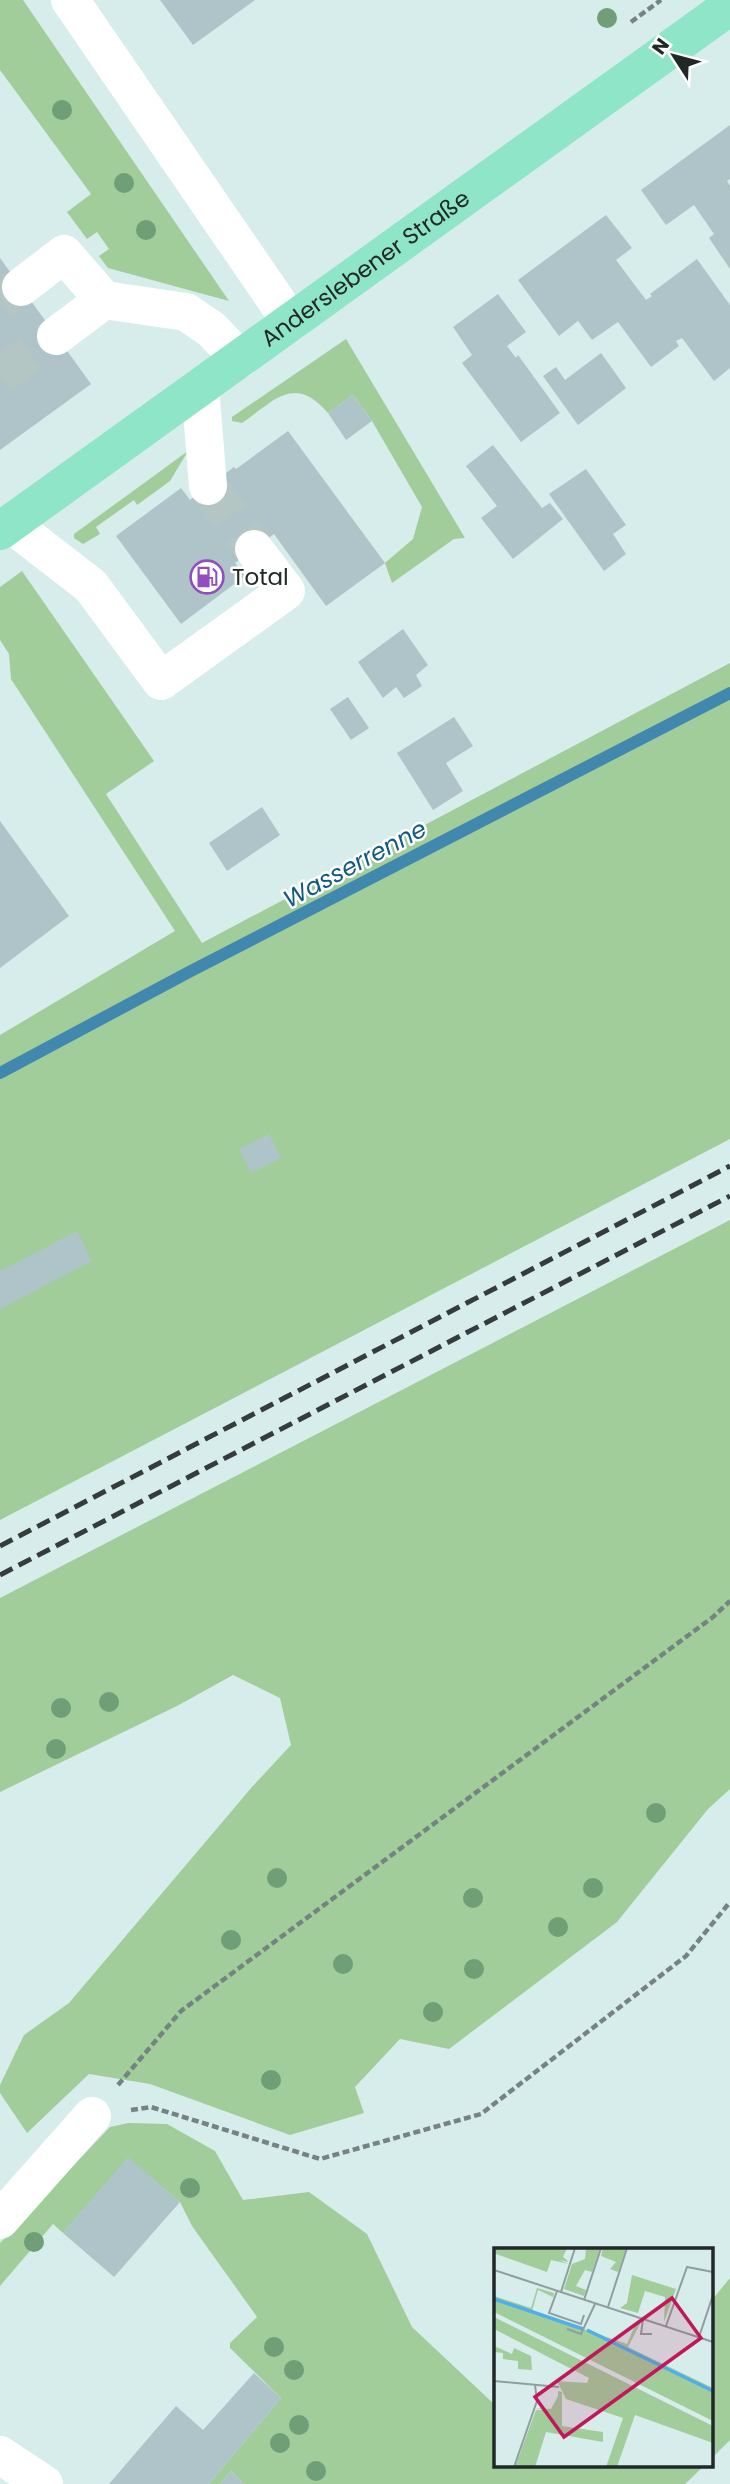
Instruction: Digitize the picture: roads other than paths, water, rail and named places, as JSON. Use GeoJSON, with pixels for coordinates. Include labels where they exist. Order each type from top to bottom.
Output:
{"type":"FeatureCollection","features":[{"type":"Feature","properties":{"kind":"main road","name":"Anderslebener Straße"},"geometry":{"type":"LineString","coordinates":[[5,527],[291,322],[714,8]]}},
{"type":"Feature","properties":{"kind":"street"},"geometry":{"type":"LineString","coordinates":[[70,0],[291,322]]}},
{"type":"Feature","properties":{"kind":"street"},"geometry":{"type":"LineString","coordinates":[[21,287],[64,254],[104,300],[186,312],[211,328],[240,359]]}},
{"type":"Feature","properties":{"kind":"street"},"geometry":{"type":"LineString","coordinates":[[56,336],[104,300]]}},
{"type":"Feature","properties":{"kind":"street"},"geometry":{"type":"LineString","coordinates":[[200,387],[208,486]]}},
{"type":"Feature","properties":{"kind":"street"},"geometry":{"type":"LineString","coordinates":[[5,527],[91,586],[161,681],[286,591],[254,550]]}},
{"type":"Feature","properties":{"kind":"street"},"geometry":{"type":"LineString","coordinates":[[0,2220],[92,2116]]}},
{"type":"Feature","properties":{"kind":"street"},"geometry":{"type":"LineString","coordinates":[[0,2455],[44,2484]]}},
{"type":"Feature","properties":{"kind":"waterway","name":"Wasserrenne"},"geometry":{"type":"LineString","coordinates":[[0,1073],[189,972],[730,693]]}},
{"type":"Feature","properties":{"kind":"tunnel"},"geometry":{"type":"LineString","coordinates":[[0,301],[21,287]]}},
{"type":"Feature","properties":{"kind":"tunnel"},"geometry":{"type":"LineString","coordinates":[[0,376],[56,336]]}},
{"type":"Feature","properties":{"kind":"tunnel"},"geometry":{"type":"LineString","coordinates":[[208,486],[254,549]]}},
{"type":"Feature","properties":{"kind":"railway"},"geometry":{"type":"LineString","coordinates":[[0,1546],[730,1166]]}},
{"type":"Feature","properties":{"kind":"railway"},"geometry":{"type":"LineString","coordinates":[[0,1575],[730,1196]]}},
{"type":"Feature","properties":{"kind":"place","name":"Total"},"geometry":{"type":"Point","coordinates":[207,577]}}]}
